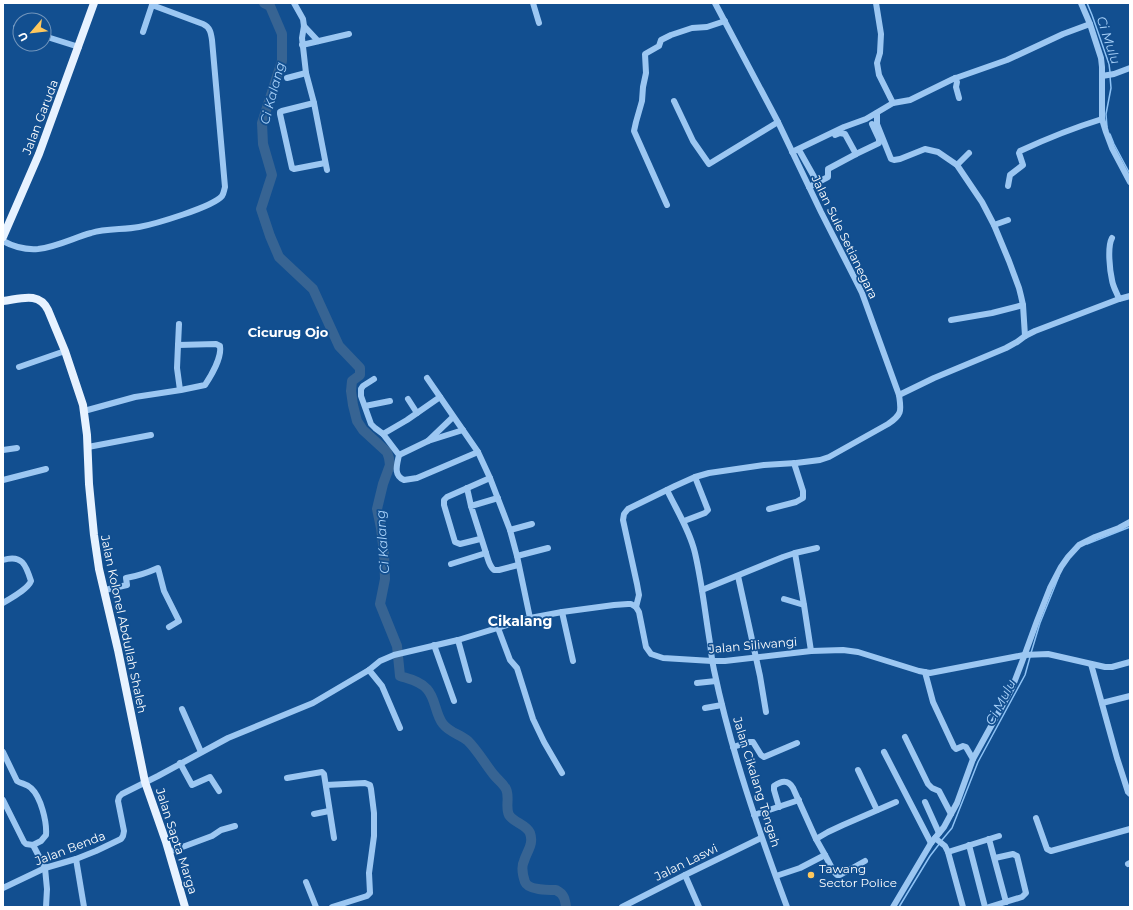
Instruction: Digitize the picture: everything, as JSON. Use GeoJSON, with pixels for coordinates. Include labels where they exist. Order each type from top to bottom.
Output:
{"type":"FeatureCollection","features":[{"type":"Feature","properties":{"kind":"main road","name":"Jalan Garuda"},"geometry":{"type":"LineString","coordinates":[[3,236],[39,154],[94,3]]}},
{"type":"Feature","properties":{"kind":"main road","name":"Jalan Kolonel Abdullah Shaleh"},"geometry":{"type":"LineString","coordinates":[[3,301],[31,297],[37,298],[43,302],[48,310],[65,351],[79,393],[84,411],[88,447],[89,484],[94,535],[146,782]]}},
{"type":"Feature","properties":{"kind":"main road","name":"Jalan Sapta Marga"},"geometry":{"type":"LineString","coordinates":[[146,782],[185,907]]}},
{"type":"Feature","properties":{"kind":"street"},"geometry":{"type":"LineString","coordinates":[[294,3],[303,19],[304,26],[302,45],[306,73],[314,103],[327,170]]}},
{"type":"Feature","properties":{"kind":"street"},"geometry":{"type":"LineString","coordinates":[[533,3],[539,22]]}},
{"type":"Feature","properties":{"kind":"street","name":"Jalan Sule Setianegara"},"geometry":{"type":"LineString","coordinates":[[636,607],[638,595],[637,584],[624,522],[626,510],[630,507],[695,477],[764,465],[820,460],[829,457],[888,424],[898,416],[901,411],[899,394],[862,293],[778,122],[715,3]]}},
{"type":"Feature","properties":{"kind":"street"},"geometry":{"type":"LineString","coordinates":[[876,3],[881,34],[880,53],[877,63],[879,75],[893,103]]}},
{"type":"Feature","properties":{"kind":"street"},"geometry":{"type":"LineString","coordinates":[[1081,3],[1108,75],[1102,119],[1112,148],[1130,182]]}},
{"type":"Feature","properties":{"kind":"street"},"geometry":{"type":"LineString","coordinates":[[3,241],[17,247],[41,248],[61,244],[93,232],[139,227],[166,221],[207,205],[220,197],[225,187],[212,40],[209,29],[206,25],[152,4],[143,32]]}},
{"type":"Feature","properties":{"kind":"street"},"geometry":{"type":"LineString","coordinates":[[667,205],[634,131],[642,100],[646,74],[645,54],[659,46],[661,40],[671,35],[692,28],[707,27],[725,22]]}},
{"type":"Feature","properties":{"kind":"street"},"geometry":{"type":"LineString","coordinates":[[792,152],[829,134],[862,121],[893,103],[910,100],[955,78],[1007,60],[1063,34],[1090,24]]}},
{"type":"Feature","properties":{"kind":"street"},"geometry":{"type":"LineString","coordinates":[[304,26],[318,41]]}},
{"type":"Feature","properties":{"kind":"street"},"geometry":{"type":"LineString","coordinates":[[302,45],[349,34]]}},
{"type":"Feature","properties":{"kind":"street"},"geometry":{"type":"LineString","coordinates":[[52,39],[79,47]]}},
{"type":"Feature","properties":{"kind":"street"},"geometry":{"type":"LineString","coordinates":[[1108,75],[1130,68]]}},
{"type":"Feature","properties":{"kind":"street"},"geometry":{"type":"LineString","coordinates":[[287,78],[306,73]]}},
{"type":"Feature","properties":{"kind":"street"},"geometry":{"type":"LineString","coordinates":[[955,78],[959,98]]}},
{"type":"Feature","properties":{"kind":"street"},"geometry":{"type":"LineString","coordinates":[[674,101],[693,141],[709,164],[778,122]]}},
{"type":"Feature","properties":{"kind":"street"},"geometry":{"type":"LineString","coordinates":[[314,103],[281,111],[280,113],[292,169],[326,163]]}},
{"type":"Feature","properties":{"kind":"street"},"geometry":{"type":"LineString","coordinates":[[878,113],[876,124],[891,158],[894,160],[900,159],[925,149],[938,152],[957,165],[978,196],[994,225],[1019,288],[1023,304],[1025,336]]}},
{"type":"Feature","properties":{"kind":"street"},"geometry":{"type":"LineString","coordinates":[[1008,186],[1010,175],[1023,165],[1019,153],[1020,151],[1076,127],[1102,119]]}},
{"type":"Feature","properties":{"kind":"street"},"geometry":{"type":"LineString","coordinates":[[809,187],[828,177],[828,169],[877,145],[880,142],[872,124]]}},
{"type":"Feature","properties":{"kind":"street"},"geometry":{"type":"LineString","coordinates":[[815,145],[840,132],[843,132],[848,136],[856,154]]}},
{"type":"Feature","properties":{"kind":"street"},"geometry":{"type":"LineString","coordinates":[[799,150],[817,182]]}},
{"type":"Feature","properties":{"kind":"street"},"geometry":{"type":"LineString","coordinates":[[957,165],[970,153]]}},
{"type":"Feature","properties":{"kind":"street"},"geometry":{"type":"LineString","coordinates":[[994,225],[1008,220]]}},
{"type":"Feature","properties":{"kind":"street"},"geometry":{"type":"LineString","coordinates":[[1112,238],[1109,250],[1112,280],[1119,299]]}},
{"type":"Feature","properties":{"kind":"street"},"geometry":{"type":"LineString","coordinates":[[899,394],[1006,348],[1039,329],[1130,296]]}},
{"type":"Feature","properties":{"kind":"street"},"geometry":{"type":"LineString","coordinates":[[951,320],[992,313],[1023,304]]}},
{"type":"Feature","properties":{"kind":"street"},"geometry":{"type":"LineString","coordinates":[[179,324],[177,368],[180,390]]}},
{"type":"Feature","properties":{"kind":"street"},"geometry":{"type":"LineString","coordinates":[[84,411],[135,397],[205,385],[214,368],[220,346],[217,344],[178,345]]}},
{"type":"Feature","properties":{"kind":"street"},"geometry":{"type":"LineString","coordinates":[[19,367],[65,351]]}},
{"type":"Feature","properties":{"kind":"street"},"geometry":{"type":"LineString","coordinates":[[427,378],[478,452],[490,478],[510,530],[530,618]]}},
{"type":"Feature","properties":{"kind":"street"},"geometry":{"type":"LineString","coordinates":[[374,379],[365,383],[361,388],[362,401],[371,424],[389,440],[399,455],[396,466],[400,478],[407,480],[417,478],[478,452]]}},
{"type":"Feature","properties":{"kind":"street"},"geometry":{"type":"LineString","coordinates":[[383,434],[417,414],[440,397]]}},
{"type":"Feature","properties":{"kind":"street"},"geometry":{"type":"LineString","coordinates":[[408,399],[417,414]]}},
{"type":"Feature","properties":{"kind":"street"},"geometry":{"type":"LineString","coordinates":[[365,406],[390,401]]}},
{"type":"Feature","properties":{"kind":"street"},"geometry":{"type":"LineString","coordinates":[[428,441],[453,417]]}},
{"type":"Feature","properties":{"kind":"street"},"geometry":{"type":"LineString","coordinates":[[399,455],[428,441],[463,430]]}},
{"type":"Feature","properties":{"kind":"street"},"geometry":{"type":"LineString","coordinates":[[88,447],[151,434]]}},
{"type":"Feature","properties":{"kind":"street"},"geometry":{"type":"LineString","coordinates":[[3,450],[17,448]]}},
{"type":"Feature","properties":{"kind":"street"},"geometry":{"type":"LineString","coordinates":[[769,508],[796,502],[803,498],[803,491],[794,463]]}},
{"type":"Feature","properties":{"kind":"street"},"geometry":{"type":"LineString","coordinates":[[3,480],[46,469]]}},
{"type":"Feature","properties":{"kind":"street"},"geometry":{"type":"LineString","coordinates":[[684,521],[705,513],[708,510],[695,477]]}},
{"type":"Feature","properties":{"kind":"street"},"geometry":{"type":"LineString","coordinates":[[480,539],[462,544],[454,541],[444,500],[447,497],[490,478]]}},
{"type":"Feature","properties":{"kind":"street"},"geometry":{"type":"LineString","coordinates":[[467,488],[480,539],[491,567],[494,570],[500,570],[518,565]]}},
{"type":"Feature","properties":{"kind":"street","name":"Jalan Cikalang Tengah"},"geometry":{"type":"LineString","coordinates":[[667,490],[678,513],[684,521],[695,553],[712,661],[722,705],[733,747],[761,838],[787,907]]}},
{"type":"Feature","properties":{"kind":"street"},"geometry":{"type":"LineString","coordinates":[[472,506],[498,498]]}},
{"type":"Feature","properties":{"kind":"street"},"geometry":{"type":"LineString","coordinates":[[893,907],[952,814],[973,759],[1008,694],[1022,662],[1055,577],[1070,553],[1079,544],[1130,522]]}},
{"type":"Feature","properties":{"kind":"street"},"geometry":{"type":"LineString","coordinates":[[510,530],[532,524]]}},
{"type":"Feature","properties":{"kind":"street"},"geometry":{"type":"LineString","coordinates":[[517,556],[548,548]]}},
{"type":"Feature","properties":{"kind":"street"},"geometry":{"type":"LineString","coordinates":[[702,590],[795,553],[817,548]]}},
{"type":"Feature","properties":{"kind":"street"},"geometry":{"type":"LineString","coordinates":[[451,564],[486,553]]}},
{"type":"Feature","properties":{"kind":"street"},"geometry":{"type":"LineString","coordinates":[[795,553],[811,651]]}},
{"type":"Feature","properties":{"kind":"street"},"geometry":{"type":"LineString","coordinates":[[3,560],[12,558],[20,560],[26,567],[32,581],[26,588],[3,603]]}},
{"type":"Feature","properties":{"kind":"street"},"geometry":{"type":"LineString","coordinates":[[105,590],[127,585],[126,578],[142,575],[158,568],[164,591],[179,621],[169,627]]}},
{"type":"Feature","properties":{"kind":"street"},"geometry":{"type":"LineString","coordinates":[[738,576],[766,712]]}},
{"type":"Feature","properties":{"kind":"street"},"geometry":{"type":"LineString","coordinates":[[784,599],[804,605]]}},
{"type":"Feature","properties":{"kind":"street"},"geometry":{"type":"LineString","coordinates":[[146,782],[243,731],[313,703],[392,656],[458,640],[530,618],[621,604],[631,604],[636,607]]}},
{"type":"Feature","properties":{"kind":"street","name":"Jalan Siliwangi"},"geometry":{"type":"LineString","coordinates":[[636,607],[640,616],[646,647],[651,654],[666,658],[712,661],[756,658],[811,651],[836,650],[851,651],[930,673],[1024,655],[1039,654],[1048,654],[1105,667],[1112,667],[1130,662]]}},
{"type":"Feature","properties":{"kind":"street"},"geometry":{"type":"LineString","coordinates":[[562,612],[573,661]]}},
{"type":"Feature","properties":{"kind":"street"},"geometry":{"type":"LineString","coordinates":[[498,628],[509,658],[517,668],[534,720],[544,742],[562,773]]}},
{"type":"Feature","properties":{"kind":"street"},"geometry":{"type":"LineString","coordinates":[[458,640],[469,680]]}},
{"type":"Feature","properties":{"kind":"street"},"geometry":{"type":"LineString","coordinates":[[434,645],[454,701]]}},
{"type":"Feature","properties":{"kind":"street"},"geometry":{"type":"LineString","coordinates":[[1091,664],[1117,758],[1128,792],[1130,794]]}},
{"type":"Feature","properties":{"kind":"street"},"geometry":{"type":"LineString","coordinates":[[369,670],[382,686],[400,728]]}},
{"type":"Feature","properties":{"kind":"street"},"geometry":{"type":"LineString","coordinates":[[925,672],[933,702],[954,747],[956,749],[962,746],[966,747],[973,759]]}},
{"type":"Feature","properties":{"kind":"street"},"geometry":{"type":"LineString","coordinates":[[697,683],[716,681]]}},
{"type":"Feature","properties":{"kind":"street"},"geometry":{"type":"LineString","coordinates":[[1102,704],[1130,696]]}},
{"type":"Feature","properties":{"kind":"street"},"geometry":{"type":"LineString","coordinates":[[705,708],[722,705]]}},
{"type":"Feature","properties":{"kind":"street"},"geometry":{"type":"LineString","coordinates":[[182,709],[201,752]]}},
{"type":"Feature","properties":{"kind":"street"},"geometry":{"type":"LineString","coordinates":[[905,737],[928,784],[932,788],[940,791],[952,814]]}},
{"type":"Feature","properties":{"kind":"street"},"geometry":{"type":"LineString","coordinates":[[733,747],[753,742],[761,755],[764,757],[797,743]]}},
{"type":"Feature","properties":{"kind":"street"},"geometry":{"type":"LineString","coordinates":[[3,752],[18,781],[28,785],[36,795],[42,810],[46,835],[33,845],[26,844],[22,840],[3,800]]}},
{"type":"Feature","properties":{"kind":"street"},"geometry":{"type":"LineString","coordinates":[[884,752],[936,839],[947,849],[963,907]]}},
{"type":"Feature","properties":{"kind":"street"},"geometry":{"type":"LineString","coordinates":[[180,763],[192,785],[210,777],[219,791]]}},
{"type":"Feature","properties":{"kind":"street"},"geometry":{"type":"LineString","coordinates":[[858,770],[877,810]]}},
{"type":"Feature","properties":{"kind":"street"},"geometry":{"type":"LineString","coordinates":[[287,778],[322,772],[326,785],[334,838]]}},
{"type":"Feature","properties":{"kind":"street","name":"Jalan Benda"},"geometry":{"type":"LineString","coordinates":[[3,888],[44,868],[76,859],[115,842],[124,836],[124,827],[118,807],[118,799],[122,794],[146,782]]}},
{"type":"Feature","properties":{"kind":"street"},"geometry":{"type":"LineString","coordinates":[[779,807],[774,786],[786,782],[791,784],[816,840],[837,875],[841,875],[865,861]]}},
{"type":"Feature","properties":{"kind":"street"},"geometry":{"type":"LineString","coordinates":[[326,785],[368,784],[372,794],[374,813],[374,836],[370,873],[371,892],[367,896],[332,907]]}},
{"type":"Feature","properties":{"kind":"street"},"geometry":{"type":"LineString","coordinates":[[754,815],[799,800]]}},
{"type":"Feature","properties":{"kind":"street"},"geometry":{"type":"LineString","coordinates":[[816,840],[828,832],[896,802]]}},
{"type":"Feature","properties":{"kind":"street"},"geometry":{"type":"LineString","coordinates":[[925,802],[936,839]]}},
{"type":"Feature","properties":{"kind":"street"},"geometry":{"type":"LineString","coordinates":[[314,814],[329,811]]}},
{"type":"Feature","properties":{"kind":"street"},"geometry":{"type":"LineString","coordinates":[[1036,818],[1047,849],[1051,851],[1130,829]]}},
{"type":"Feature","properties":{"kind":"street"},"geometry":{"type":"LineString","coordinates":[[168,852],[212,836],[221,830],[235,826]]}},
{"type":"Feature","properties":{"kind":"street"},"geometry":{"type":"LineString","coordinates":[[947,849],[969,845],[999,836]]}},
{"type":"Feature","properties":{"kind":"street","name":"Jalan Laswi"},"geometry":{"type":"LineString","coordinates":[[622,907],[761,838]]}},
{"type":"Feature","properties":{"kind":"street"},"geometry":{"type":"LineString","coordinates":[[989,839],[1006,902]]}},
{"type":"Feature","properties":{"kind":"street"},"geometry":{"type":"LineString","coordinates":[[33,845],[44,868],[47,885],[46,907]]}},
{"type":"Feature","properties":{"kind":"street"},"geometry":{"type":"LineString","coordinates":[[969,845],[986,907]]}},
{"type":"Feature","properties":{"kind":"street"},"geometry":{"type":"LineString","coordinates":[[989,907],[1023,896],[1025,894],[1016,855],[1013,854],[995,858]]}},
{"type":"Feature","properties":{"kind":"street"},"geometry":{"type":"LineString","coordinates":[[776,876],[800,868],[824,855]]}},
{"type":"Feature","properties":{"kind":"street"},"geometry":{"type":"LineString","coordinates":[[76,859],[84,907]]}},
{"type":"Feature","properties":{"kind":"street"},"geometry":{"type":"LineString","coordinates":[[685,875],[699,907]]}},
{"type":"Feature","properties":{"kind":"street"},"geometry":{"type":"LineString","coordinates":[[306,882],[316,907]]}},
{"type":"Feature","properties":{"kind":"waterway","name":"Ci Kalang"},"geometry":{"type":"LineString","coordinates":[[264,3],[270,6],[282,34],[282,61],[262,123],[263,144],[272,175],[261,209],[279,257],[313,289],[339,346],[360,368],[360,375],[352,381],[351,391],[357,421],[363,430],[387,452],[389,458],[390,465],[383,484],[377,509],[384,553],[385,579],[380,604],[397,646],[400,676],[418,682],[427,689],[432,697],[438,716],[443,724],[468,741],[505,787],[508,795],[507,809],[509,815],[526,828],[531,837],[531,844],[523,863],[525,882],[530,887],[543,890],[556,890],[561,893],[564,897],[566,907]]}},
{"type":"Feature","properties":{"kind":"waterway","name":"Ci Mulu"},"geometry":{"type":"LineString","coordinates":[[1087,3],[1109,64],[1110,72]]}},
{"type":"Feature","properties":{"kind":"waterway","name":"Ci Mulu"},"geometry":{"type":"LineString","coordinates":[[1107,127],[1106,114],[1111,88],[1110,76]]}},
{"type":"Feature","properties":{"kind":"waterway","name":"Ci Mulu"},"geometry":{"type":"LineString","coordinates":[[1110,134],[1130,174]]}},
{"type":"Feature","properties":{"kind":"waterway","name":"Ci Mulu"},"geometry":{"type":"LineString","coordinates":[[1087,544],[1130,527]]}},
{"type":"Feature","properties":{"kind":"waterway","name":"Ci Mulu"},"geometry":{"type":"LineString","coordinates":[[1031,653],[1040,623],[1059,576]]}},
{"type":"Feature","properties":{"kind":"waterway","name":"Ci Mulu"},"geometry":{"type":"LineString","coordinates":[[942,840],[952,828],[978,762],[1025,675],[1030,657]]}},
{"type":"Feature","properties":{"kind":"waterway","name":"Ci Mulu"},"geometry":{"type":"LineString","coordinates":[[899,907],[930,856],[940,843]]}},
{"type":"Feature","properties":{"kind":"place","name":"Tawang Sector Police"},"geometry":{"type":"Point","coordinates":[811,875]}},
{"type":"Feature","properties":{"kind":"district","name":"Cicurug Ojo"},"geometry":{"type":"Point","coordinates":[288,332]}},
{"type":"Feature","properties":{"kind":"district","name":"Cikalang"},"geometry":{"type":"Point","coordinates":[520,621]}}]}
